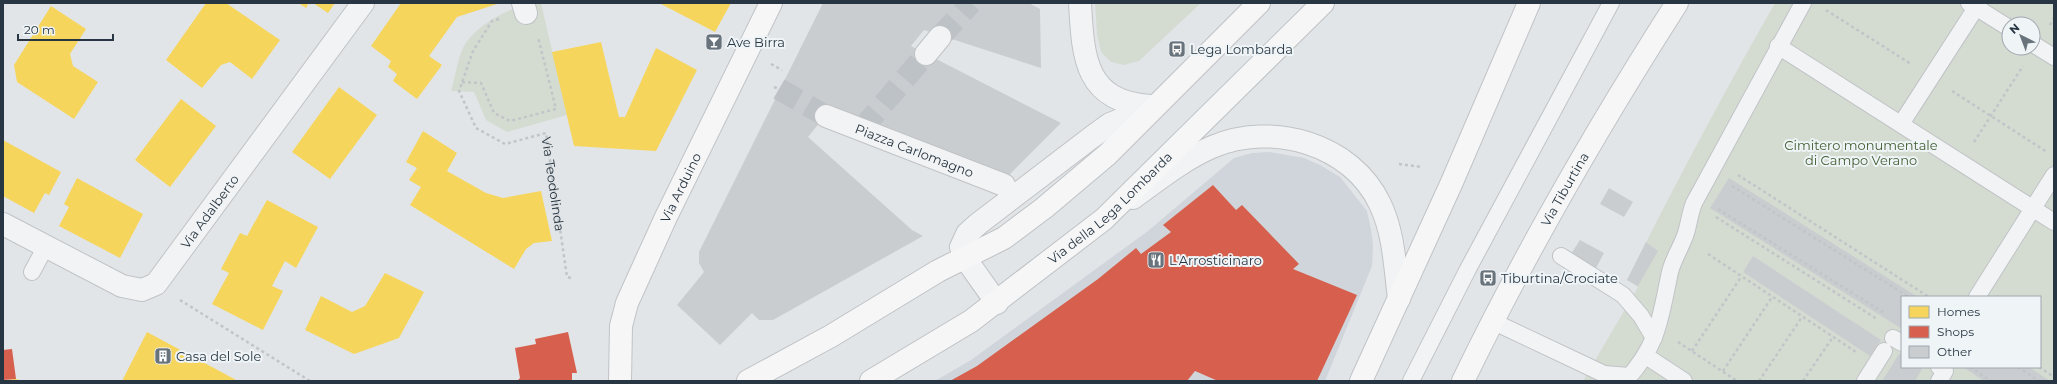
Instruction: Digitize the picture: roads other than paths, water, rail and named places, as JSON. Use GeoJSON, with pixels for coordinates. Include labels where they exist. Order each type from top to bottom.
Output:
{"type":"FeatureCollection","features":[{"type":"Feature","properties":{"kind":"main road","name":"Via Arduino"},"geometry":{"type":"LineString","coordinates":[[620,381],[621,326],[627,303],[666,217],[771,3]]}},
{"type":"Feature","properties":{"kind":"main road"},"geometry":{"type":"LineString","coordinates":[[748,381],[831,336],[938,271],[995,243],[1044,208],[1108,154],[1154,106],[1259,3]]}},
{"type":"Feature","properties":{"kind":"main road","name":"Via della Lega Lombarda"},"geometry":{"type":"LineString","coordinates":[[871,381],[971,321],[997,303],[1104,219],[1323,3]]}},
{"type":"Feature","properties":{"kind":"main road"},"geometry":{"type":"LineString","coordinates":[[1361,381],[1450,188],[1529,3]]}},
{"type":"Feature","properties":{"kind":"main road","name":"Via Tiburtina"},"geometry":{"type":"LineString","coordinates":[[1463,381],[1492,321],[1604,121],[1677,3]]}},
{"type":"Feature","properties":{"kind":"street","name":"Via Adalberto"},"geometry":{"type":"LineString","coordinates":[[46,246],[128,288],[142,290],[156,284],[363,3]]}},
{"type":"Feature","properties":{"kind":"street"},"geometry":{"type":"LineString","coordinates":[[1080,3],[1084,51],[1093,77],[1107,92],[1125,103],[1154,106]]}},
{"type":"Feature","properties":{"kind":"street"},"geometry":{"type":"LineString","coordinates":[[926,54],[940,37]]}},
{"type":"Feature","properties":{"kind":"street","name":"Piazza Carlomagno"},"geometry":{"type":"LineString","coordinates":[[826,116],[1004,185]]}},
{"type":"Feature","properties":{"kind":"street"},"geometry":{"type":"LineString","coordinates":[[1104,219],[1189,159],[1212,147],[1245,138],[1279,137],[1302,142],[1324,149],[1342,160],[1365,180],[1374,191],[1386,216],[1393,247],[1399,299]]}},
{"type":"Feature","properties":{"kind":"street"},"geometry":{"type":"LineString","coordinates":[[3,224],[46,246]]}},
{"type":"Feature","properties":{"kind":"street"},"geometry":{"type":"LineString","coordinates":[[965,258],[997,303]]}},
{"type":"Feature","properties":{"kind":"lane"},"geometry":{"type":"LineString","coordinates":[[1411,381],[1468,269],[1611,3]]}},
{"type":"Feature","properties":{"kind":"lane"},"geometry":{"type":"LineString","coordinates":[[1492,321],[1604,374],[1627,379],[1646,356],[1654,338],[1666,296],[1670,271],[1687,232],[1694,203],[1778,46],[1803,3]]}},
{"type":"Feature","properties":{"kind":"lane"},"geometry":{"type":"LineString","coordinates":[[1901,124],[1975,4],[2001,22]]}},
{"type":"Feature","properties":{"kind":"lane"},"geometry":{"type":"LineString","coordinates":[[1778,46],[2054,222]]}},
{"type":"Feature","properties":{"kind":"lane"},"geometry":{"type":"LineString","coordinates":[[2041,49],[2054,57]]}},
{"type":"Feature","properties":{"kind":"lane"},"geometry":{"type":"LineString","coordinates":[[1978,296],[2054,175]]}},
{"type":"Feature","properties":{"kind":"lane"},"geometry":{"type":"LineString","coordinates":[[32,272],[46,246]]}},
{"type":"Feature","properties":{"kind":"lane"},"geometry":{"type":"LineString","coordinates":[[1561,256],[1629,301],[1642,316],[1654,338]]}},
{"type":"Feature","properties":{"kind":"lane"},"geometry":{"type":"LineString","coordinates":[[1865,381],[1884,351]]}},
{"type":"Feature","properties":{"kind":"lane"},"geometry":{"type":"LineString","coordinates":[[1646,356],[1684,381]]}},
{"type":"Feature","properties":{"kind":"lane"},"geometry":{"type":"LineString","coordinates":[[1938,381],[1945,371],[1940,368]]}},
{"type":"Feature","properties":{"kind":"tunnel"},"geometry":{"type":"LineString","coordinates":[[940,37],[971,3]]}},
{"type":"Feature","properties":{"kind":"tunnel"},"geometry":{"type":"LineString","coordinates":[[862,129],[926,54]]}},
{"type":"Feature","properties":{"kind":"tunnel"},"geometry":{"type":"LineString","coordinates":[[779,89],[826,116]]}},
{"type":"Feature","properties":{"kind":"place","name":"Ave Birra"},"geometry":{"type":"Point","coordinates":[714,42]}},
{"type":"Feature","properties":{"kind":"place","name":"Lega Lombarda"},"geometry":{"type":"Point","coordinates":[1177,49]}},
{"type":"Feature","properties":{"kind":"place","name":"L'Arrosticinaro"},"geometry":{"type":"Point","coordinates":[1156,260]}},
{"type":"Feature","properties":{"kind":"place","name":"Tiburtina/Crociate"},"geometry":{"type":"Point","coordinates":[1488,278]}},
{"type":"Feature","properties":{"kind":"place","name":"Casa del Sole"},"geometry":{"type":"Point","coordinates":[163,356]}},
{"type":"Feature","properties":{"kind":"park label","name":"Cimitero monumentale di Campo Verano"},"geometry":{"type":"Point","coordinates":[1861,152]}}]}
